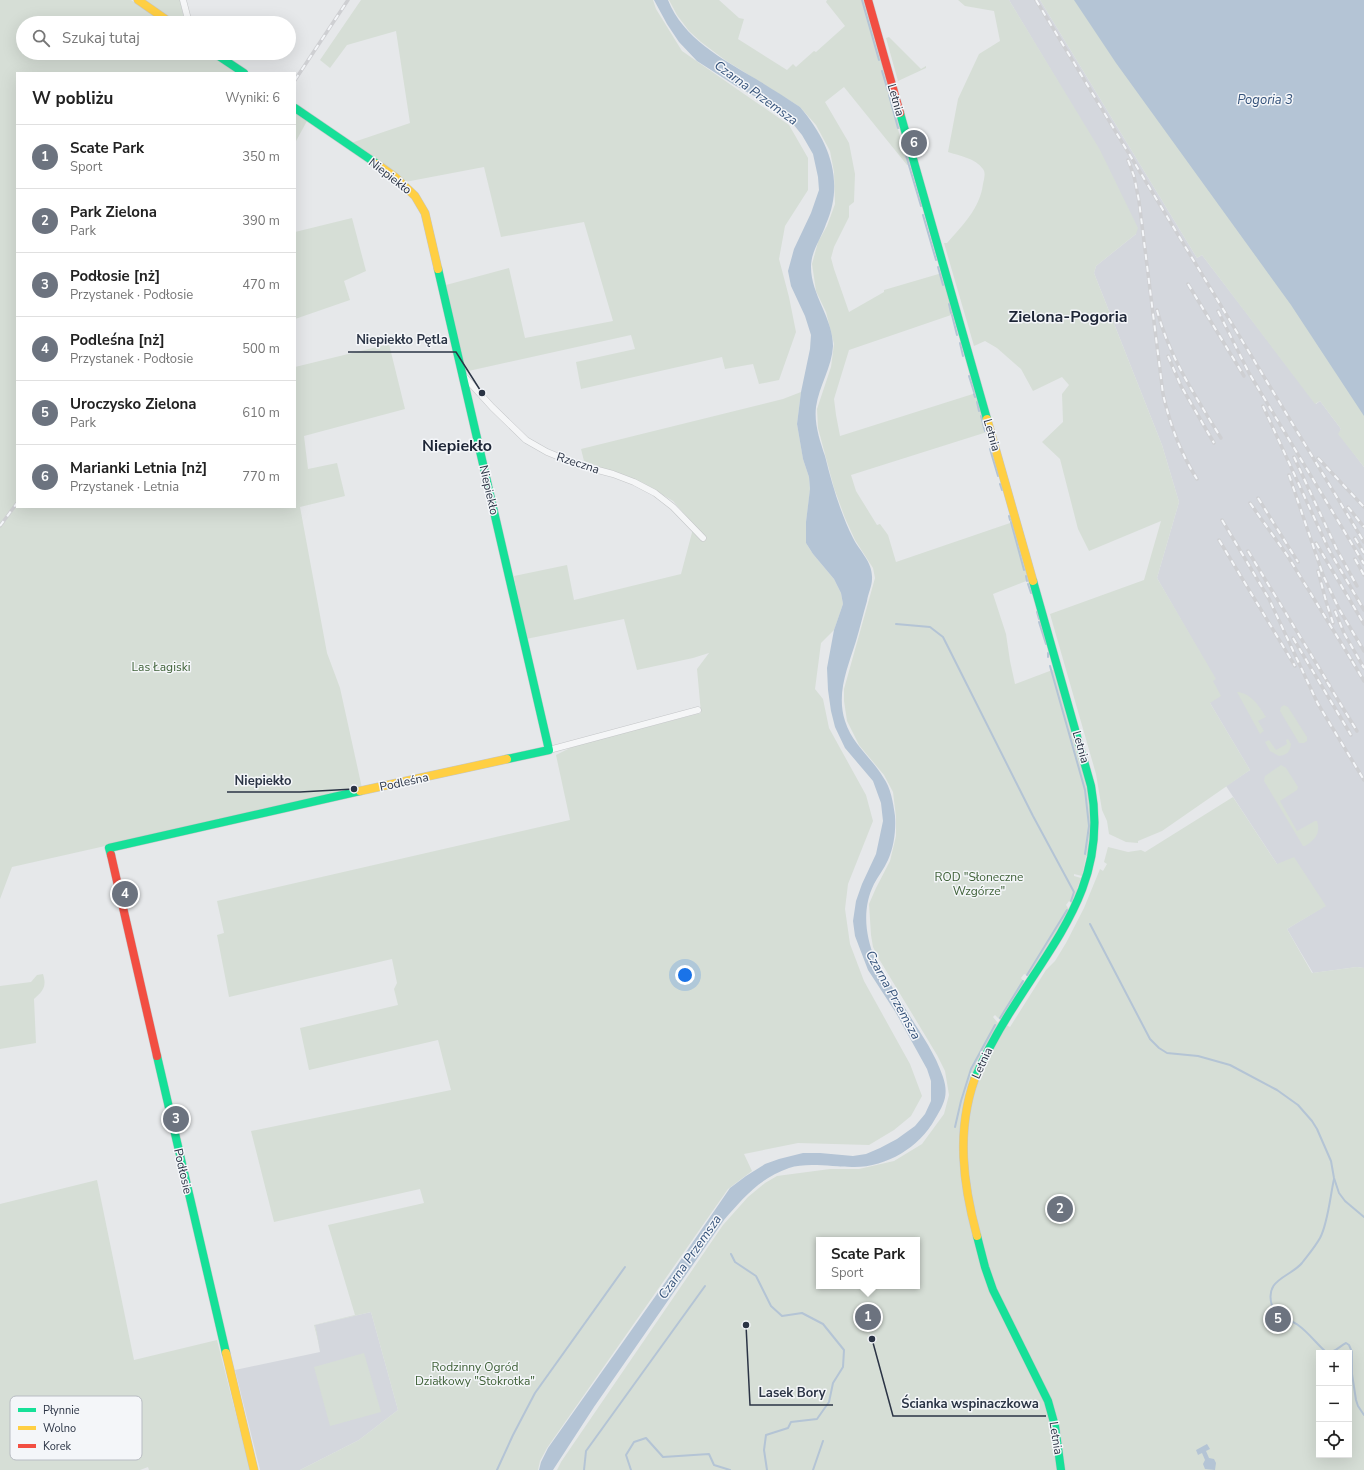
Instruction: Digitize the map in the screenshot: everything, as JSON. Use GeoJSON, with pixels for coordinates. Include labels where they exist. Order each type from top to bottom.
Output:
{"type":"FeatureCollection","features":[{"type":"Feature","properties":{"kind":"street"},"geometry":{"type":"LineString","coordinates":[[138,0],[161,16]]}},
{"type":"Feature","properties":{"kind":"street"},"geometry":{"type":"LineString","coordinates":[[183,0],[186,16]]}},
{"type":"Feature","properties":{"kind":"street","name":"Letnia"},"geometry":{"type":"LineString","coordinates":[[868,0],[1057,662],[1094,802],[1095,837],[1091,866],[1082,894],[1068,922],[993,1040],[974,1077],[967,1101],[962,1138],[962,1165],[965,1189],[985,1270],[993,1292],[1046,1396],[1053,1416],[1061,1470]]}},
{"type":"Feature","properties":{"kind":"street"},"geometry":{"type":"LineString","coordinates":[[224,60],[242,72]]}},
{"type":"Feature","properties":{"kind":"street","name":"Niepiekło"},"geometry":{"type":"LineString","coordinates":[[296,109],[395,177],[410,191],[423,207],[549,750]]}},
{"type":"Feature","properties":{"kind":"street","name":"Rzeczna"},"geometry":{"type":"LineString","coordinates":[[462,374],[492,407],[526,440],[547,452],[571,462],[613,474],[634,482],[655,493],[673,507],[703,538]]}},
{"type":"Feature","properties":{"kind":"street","name":"Podleśna"},"geometry":{"type":"LineString","coordinates":[[109,848],[549,750],[698,710]]}},
{"type":"Feature","properties":{"kind":"street","name":"Podłosie"},"geometry":{"type":"LineString","coordinates":[[109,848],[218,1321],[254,1470]]}},
{"type":"Feature","properties":{"kind":"shaded area"},"geometry":{"type":"Polygon","coordinates":[[[1009,0],[1040,0],[1197,258],[1202,255],[1316,404],[1320,401],[1341,429],[1339,434],[1364,467],[1364,968],[1357,967],[1313,973],[1287,929],[1325,906],[1277,864],[1226,786],[1250,770],[1210,703],[1212,681],[1215,679],[1157,578],[1179,502],[1162,445],[1094,273],[1096,266],[1136,234],[1099,150],[1009,0]]]}},
{"type":"Feature","properties":{"kind":"shaded area"},"geometry":{"type":"Polygon","coordinates":[[[371,1312],[398,1410],[359,1440],[300,1470],[260,1470],[235,1370],[320,1352],[315,1325],[371,1312]]]}},
{"type":"Feature","properties":{"kind":"green space","name":"Las Łagiski"},"geometry":{"type":"Polygon","coordinates":[[[0,0],[131,0],[154,16],[16,16],[16,60],[218,60],[236,72],[16,72],[16,508],[296,508],[296,367],[389,344],[405,409],[304,436],[308,469],[337,463],[345,496],[300,507],[327,653],[340,688],[362,788],[12,867],[0,899],[0,0]]]}},
{"type":"Feature","properties":{"kind":"green space"},"geometry":{"type":"Polygon","coordinates":[[[144,0],[180,0],[183,16],[168,16],[144,0]]]}},
{"type":"Feature","properties":{"kind":"green space"},"geometry":{"type":"Polygon","coordinates":[[[361,0],[653,0],[656,9],[682,51],[789,125],[808,158],[808,190],[785,226],[779,259],[796,332],[779,380],[759,384],[753,364],[725,369],[722,357],[581,389],[576,362],[635,349],[631,335],[464,372],[446,285],[509,268],[525,338],[613,321],[584,222],[501,237],[484,167],[405,182],[351,143],[410,123],[396,31],[347,45],[330,68],[320,60],[361,0]]]}},
{"type":"Feature","properties":{"kind":"green space","name":"ROD \"Słoneczne Wzgórze\""},"geometry":{"type":"Polygon","coordinates":[[[669,0],[719,0],[739,18],[744,19],[738,39],[787,70],[793,64],[796,67],[814,51],[816,52],[845,26],[826,2],[827,0],[864,0],[901,129],[898,129],[904,151],[907,150],[911,164],[907,165],[844,87],[825,102],[849,143],[855,174],[854,202],[849,206],[849,217],[834,247],[831,258],[834,269],[849,312],[884,292],[884,290],[942,273],[954,314],[849,350],[834,399],[840,436],[976,393],[987,432],[851,475],[856,491],[877,525],[880,524],[888,535],[896,562],[1013,522],[1029,580],[993,594],[1006,634],[1015,684],[1055,669],[1088,790],[1091,833],[1088,856],[1086,856],[1082,876],[1074,874],[1074,876],[1081,878],[1077,889],[1080,890],[1074,904],[1069,901],[1066,905],[1070,911],[1030,976],[1024,974],[1021,978],[1025,983],[1000,1020],[995,1015],[993,1017],[998,1023],[999,1021],[1010,1027],[1046,970],[1055,961],[1084,908],[1100,869],[1103,871],[1107,864],[1104,862],[1108,847],[1128,852],[1141,850],[1145,852],[1233,797],[1277,864],[1294,857],[1326,906],[1287,929],[1312,973],[1357,967],[1364,968],[1364,1470],[557,1470],[723,1225],[748,1197],[765,1183],[777,1176],[830,1169],[859,1169],[894,1161],[922,1144],[944,1114],[949,1095],[945,1071],[937,1055],[879,959],[873,947],[871,935],[869,904],[890,861],[896,836],[896,817],[893,792],[884,775],[859,745],[847,721],[844,701],[844,689],[875,578],[873,568],[855,540],[845,518],[834,488],[818,428],[817,409],[831,367],[834,344],[826,312],[816,291],[812,264],[818,242],[827,226],[835,204],[834,172],[830,151],[816,125],[800,107],[725,60],[689,31],[677,15],[669,0]]]}},
{"type":"Feature","properties":{"kind":"green space"},"geometry":{"type":"Polygon","coordinates":[[[958,0],[1009,0],[1100,150],[1138,228],[1136,234],[1096,266],[1094,273],[1162,445],[1179,502],[1157,578],[1216,679],[1213,681],[1221,696],[1210,703],[1250,770],[1162,831],[1138,841],[1138,843],[1126,842],[1109,834],[1107,821],[1102,810],[1096,774],[1050,614],[1144,580],[1161,521],[1089,551],[1078,529],[1060,459],[1042,442],[1063,422],[1062,394],[1069,385],[1062,377],[1033,391],[1021,369],[997,348],[985,341],[974,346],[944,243],[947,243],[965,223],[975,208],[981,193],[984,172],[980,165],[976,162],[948,152],[958,99],[979,54],[1000,41],[994,11],[965,6],[958,0]]]}},
{"type":"Feature","properties":{"kind":"green space","name":"Pogoria 3"},"geometry":{"type":"Polygon","coordinates":[[[1040,0],[1364,0],[1364,467],[1338,434],[1341,429],[1320,401],[1315,404],[1202,255],[1197,258],[1040,0]]]}},
{"type":"Feature","properties":{"kind":"green space"},"geometry":{"type":"Polygon","coordinates":[[[889,37],[921,69],[926,66],[926,68],[898,81],[886,38],[889,37]]]}},
{"type":"Feature","properties":{"kind":"green space"},"geometry":{"type":"Polygon","coordinates":[[[296,114],[307,121],[296,141],[296,114]]]}},
{"type":"Feature","properties":{"kind":"green space"},"geometry":{"type":"Polygon","coordinates":[[[352,218],[366,271],[344,281],[350,300],[296,319],[296,232],[352,218]]]}},
{"type":"Feature","properties":{"kind":"green space","name":"Rodzinny Ogród Działkowy \"Stokrotka\""},"geometry":{"type":"Polygon","coordinates":[[[801,392],[797,424],[803,459],[809,477],[810,490],[806,522],[806,543],[813,554],[834,579],[841,593],[843,604],[834,630],[821,643],[815,689],[823,699],[829,728],[866,795],[873,821],[848,884],[845,909],[850,944],[864,981],[910,1064],[922,1096],[911,1116],[894,1130],[869,1145],[798,1143],[744,1154],[752,1171],[728,1189],[547,1448],[540,1461],[538,1470],[300,1470],[359,1440],[398,1410],[371,1312],[315,1325],[321,1352],[314,1325],[355,1315],[328,1225],[424,1203],[420,1189],[274,1222],[251,1131],[451,1090],[438,1040],[309,1070],[300,1028],[398,1005],[394,989],[397,983],[392,959],[229,997],[217,935],[224,933],[217,901],[570,820],[556,755],[574,746],[701,713],[697,669],[709,653],[637,670],[624,619],[526,639],[514,576],[567,565],[574,600],[681,574],[694,525],[673,501],[643,483],[584,461],[581,449],[783,399],[801,392]]]}},
{"type":"Feature","properties":{"kind":"green space"},"geometry":{"type":"Polygon","coordinates":[[[1237,692],[1250,697],[1266,717],[1258,721],[1264,731],[1260,734],[1237,692]]]}},
{"type":"Feature","properties":{"kind":"green space"},"geometry":{"type":"Polygon","coordinates":[[[1284,705],[1288,707],[1307,737],[1307,741],[1304,743],[1299,743],[1280,711],[1281,707],[1284,705]]]}},
{"type":"Feature","properties":{"kind":"green space"},"geometry":{"type":"Polygon","coordinates":[[[1288,739],[1291,744],[1289,751],[1284,755],[1279,756],[1270,751],[1265,742],[1269,740],[1276,750],[1287,744],[1286,740],[1288,739]]]}},
{"type":"Feature","properties":{"kind":"green space"},"geometry":{"type":"Polygon","coordinates":[[[1281,765],[1286,768],[1298,787],[1297,790],[1280,801],[1297,831],[1317,821],[1318,833],[1312,841],[1305,846],[1303,846],[1264,781],[1265,776],[1281,765]]]}},
{"type":"Feature","properties":{"kind":"green space"},"geometry":{"type":"Polygon","coordinates":[[[43,974],[45,982],[44,986],[40,994],[34,999],[36,1043],[0,1049],[0,986],[31,982],[37,975],[43,974]]]}},
{"type":"Feature","properties":{"kind":"green space"},"geometry":{"type":"Polygon","coordinates":[[[97,1180],[134,1360],[217,1340],[250,1470],[149,1470],[148,1467],[140,1470],[0,1470],[0,1204],[97,1180]]]}},
{"type":"Feature","properties":{"kind":"green space"},"geometry":{"type":"Polygon","coordinates":[[[364,1353],[381,1412],[330,1426],[314,1367],[364,1353]]]}},
{"type":"Feature","properties":{"kind":"water","name":"Czarna Przemsza"},"geometry":{"type":"Polygon","coordinates":[[[654,0],[668,0],[683,26],[705,46],[730,64],[800,107],[819,134],[831,162],[834,177],[832,208],[814,250],[811,261],[814,287],[830,326],[833,346],[816,407],[816,420],[819,438],[840,508],[848,528],[868,562],[872,573],[871,587],[844,680],[842,690],[843,711],[845,721],[852,737],[886,781],[891,795],[895,816],[895,833],[892,850],[870,893],[866,912],[867,931],[875,959],[936,1060],[946,1089],[945,1099],[941,1109],[928,1129],[920,1139],[900,1154],[877,1164],[864,1166],[804,1165],[789,1168],[769,1177],[738,1204],[724,1220],[594,1407],[553,1470],[539,1470],[548,1448],[730,1188],[765,1164],[779,1159],[803,1153],[853,1156],[866,1154],[880,1148],[897,1139],[915,1126],[925,1114],[931,1101],[931,1081],[927,1069],[896,1013],[868,970],[855,936],[853,921],[856,901],[876,854],[883,821],[881,803],[873,781],[845,748],[835,727],[828,690],[827,668],[834,630],[843,604],[841,593],[834,579],[813,554],[806,543],[806,522],[810,489],[809,477],[803,459],[797,424],[811,335],[805,316],[791,286],[788,271],[794,249],[811,213],[819,190],[813,154],[802,135],[789,119],[776,108],[736,86],[697,61],[679,42],[654,0]]]}},
{"type":"Feature","properties":{"kind":"water","name":"Pogoria 3"},"geometry":{"type":"Polygon","coordinates":[[[1074,0],[1364,0],[1364,416],[1291,305],[1116,63],[1074,0]]]}},
{"type":"Feature","properties":{"kind":"water"},"geometry":{"type":"Polygon","coordinates":[[[1207,1444],[1210,1449],[1206,1451],[1209,1458],[1214,1459],[1216,1463],[1215,1470],[1205,1469],[1203,1464],[1205,1460],[1202,1453],[1198,1455],[1196,1450],[1207,1444]]]}},
{"type":"Feature","properties":{"kind":"waterway"},"geometry":{"type":"LineString","coordinates":[[862,0],[879,60]]}},
{"type":"Feature","properties":{"kind":"waterway"},"geometry":{"type":"LineString","coordinates":[[882,71],[888,91]]}},
{"type":"Feature","properties":{"kind":"waterway"},"geometry":{"type":"LineString","coordinates":[[889,95],[898,128]]}},
{"type":"Feature","properties":{"kind":"waterway"},"geometry":{"type":"LineString","coordinates":[[905,152],[921,206]]}},
{"type":"Feature","properties":{"kind":"waterway"},"geometry":{"type":"LineString","coordinates":[[923,215],[936,260]]}},
{"type":"Feature","properties":{"kind":"waterway"},"geometry":{"type":"LineString","coordinates":[[938,267],[943,285]]}},
{"type":"Feature","properties":{"kind":"waterway"},"geometry":{"type":"LineString","coordinates":[[949,304],[951,313]]}},
{"type":"Feature","properties":{"kind":"waterway"},"geometry":{"type":"LineString","coordinates":[[952,315],[957,335]]}},
{"type":"Feature","properties":{"kind":"waterway"},"geometry":{"type":"LineString","coordinates":[[960,343],[963,356]]}},
{"type":"Feature","properties":{"kind":"waterway"},"geometry":{"type":"LineString","coordinates":[[969,376],[974,392]]}},
{"type":"Feature","properties":{"kind":"waterway"},"geometry":{"type":"LineString","coordinates":[[977,402],[979,411]]}},
{"type":"Feature","properties":{"kind":"waterway"},"geometry":{"type":"LineString","coordinates":[[981,416],[985,431]]}},
{"type":"Feature","properties":{"kind":"waterway"},"geometry":{"type":"LineString","coordinates":[[990,449],[998,476]]}},
{"type":"Feature","properties":{"kind":"waterway"},"geometry":{"type":"LineString","coordinates":[[1000,484],[1002,490]]}},
{"type":"Feature","properties":{"kind":"waterway"},"geometry":{"type":"LineString","coordinates":[[1009,516],[1010,520]]}},
{"type":"Feature","properties":{"kind":"waterway"},"geometry":{"type":"LineString","coordinates":[[1011,522],[1024,570]]}},
{"type":"Feature","properties":{"kind":"waterway"},"geometry":{"type":"LineString","coordinates":[[1026,576],[1027,581]]}},
{"type":"Feature","properties":{"kind":"waterway"},"geometry":{"type":"LineString","coordinates":[[1028,584],[1031,593]]}},
{"type":"Feature","properties":{"kind":"waterway"},"geometry":{"type":"LineString","coordinates":[[1037,612],[1039,619]]}},
{"type":"Feature","properties":{"kind":"waterway"},"geometry":{"type":"LineString","coordinates":[[1039,622],[1046,644]]}},
{"type":"Feature","properties":{"kind":"waterway"},"geometry":{"type":"LineString","coordinates":[[896,624],[930,627],[943,637],[1033,816],[1074,892],[1071,901]]}},
{"type":"Feature","properties":{"kind":"waterway"},"geometry":{"type":"LineString","coordinates":[[1050,666],[1085,790],[1089,826],[1085,854]]}},
{"type":"Feature","properties":{"kind":"waterway"},"geometry":{"type":"LineString","coordinates":[[1027,975],[1067,910]]}},
{"type":"Feature","properties":{"kind":"waterway"},"geometry":{"type":"LineString","coordinates":[[1090,924],[1150,1039],[1159,1048],[1167,1053],[1198,1056],[1230,1065],[1277,1090],[1298,1105],[1317,1129],[1331,1161],[1334,1178],[1339,1193],[1345,1201],[1364,1217]]}},
{"type":"Feature","properties":{"kind":"waterway"},"geometry":{"type":"LineString","coordinates":[[1000,1018],[1023,981]]}},
{"type":"Feature","properties":{"kind":"waterway"},"geometry":{"type":"LineString","coordinates":[[955,1127],[971,1069],[995,1025]]}},
{"type":"Feature","properties":{"kind":"waterway"},"geometry":{"type":"LineString","coordinates":[[1334,1179],[1327,1217],[1320,1238],[1302,1263],[1275,1284],[1271,1290],[1270,1297],[1272,1306],[1276,1312],[1302,1328],[1325,1351],[1334,1351],[1346,1343],[1349,1345],[1352,1352],[1352,1374],[1356,1400],[1364,1415]]}},
{"type":"Feature","properties":{"kind":"waterway"},"geometry":{"type":"LineString","coordinates":[[731,1254],[735,1262],[756,1276],[771,1306],[782,1316],[802,1313],[823,1324],[844,1350],[843,1367],[833,1383],[829,1402],[817,1419],[791,1422],[788,1428],[766,1435],[764,1450],[767,1470]]}},
{"type":"Feature","properties":{"kind":"waterway"},"geometry":{"type":"LineString","coordinates":[[497,1470],[535,1393],[625,1267]]}},
{"type":"Feature","properties":{"kind":"waterway"},"geometry":{"type":"LineString","coordinates":[[584,1470],[586,1451],[705,1286]]}},
{"type":"Feature","properties":{"kind":"waterway"},"geometry":{"type":"LineString","coordinates":[[631,1470],[626,1455],[634,1442],[646,1438],[663,1457],[709,1454],[714,1465],[730,1470]]}},
{"type":"Feature","properties":{"kind":"waterway"},"geometry":{"type":"LineString","coordinates":[[813,1470],[823,1441]]}},
{"type":"Feature","properties":{"kind":"railway"},"geometry":{"type":"LineString","coordinates":[[296,78],[348,0]]}},
{"type":"Feature","properties":{"kind":"railway"},"geometry":{"type":"LineString","coordinates":[[1036,0],[1364,542]]}},
{"type":"Feature","properties":{"kind":"railway"},"geometry":{"type":"LineString","coordinates":[[1128,160],[1134,176],[1139,201],[1163,394],[1176,438],[1197,479]]}},
{"type":"Feature","properties":{"kind":"railway"},"geometry":{"type":"LineString","coordinates":[[1188,284],[1244,376]]}},
{"type":"Feature","properties":{"kind":"railway"},"geometry":{"type":"LineString","coordinates":[[1157,310],[1162,327],[1176,360],[1193,392],[1221,438]]}},
{"type":"Feature","properties":{"kind":"railway"},"geometry":{"type":"LineString","coordinates":[[1218,311],[1249,373],[1364,564]]}},
{"type":"Feature","properties":{"kind":"railway"},"geometry":{"type":"LineString","coordinates":[[1168,356],[1181,386],[1214,443]]}},
{"type":"Feature","properties":{"kind":"railway"},"geometry":{"type":"LineString","coordinates":[[1263,406],[1329,550],[1364,610]]}},
{"type":"Feature","properties":{"kind":"railway"},"geometry":{"type":"LineString","coordinates":[[1294,457],[1337,550],[1357,586]]}},
{"type":"Feature","properties":{"kind":"railway"},"geometry":{"type":"LineString","coordinates":[[1318,458],[1364,507]]}},
{"type":"Feature","properties":{"kind":"railway"},"geometry":{"type":"LineString","coordinates":[[1289,475],[1323,575],[1339,609],[1364,651]]}},
{"type":"Feature","properties":{"kind":"railway"},"geometry":{"type":"LineString","coordinates":[[1258,498],[1298,562]]}},
{"type":"Feature","properties":{"kind":"railway"},"geometry":{"type":"LineString","coordinates":[[1250,503],[1287,555],[1354,664]]}},
{"type":"Feature","properties":{"kind":"railway"},"geometry":{"type":"LineString","coordinates":[[0,526],[16,504]]}},
{"type":"Feature","properties":{"kind":"railway"},"geometry":{"type":"LineString","coordinates":[[1348,507],[1364,527]]}},
{"type":"Feature","properties":{"kind":"railway"},"geometry":{"type":"LineString","coordinates":[[1222,520],[1269,599],[1318,704],[1364,780]]}},
{"type":"Feature","properties":{"kind":"railway"},"geometry":{"type":"LineString","coordinates":[[1355,538],[1364,553]]}},
{"type":"Feature","properties":{"kind":"railway"},"geometry":{"type":"LineString","coordinates":[[1219,540],[1295,666]]}},
{"type":"Feature","properties":{"kind":"railway"},"geometry":{"type":"LineString","coordinates":[[1316,543],[1364,624]]}},
{"type":"Feature","properties":{"kind":"railway"},"geometry":{"type":"LineString","coordinates":[[1248,551],[1330,686]]}},
{"type":"Feature","properties":{"kind":"railway"},"geometry":{"type":"LineString","coordinates":[[1355,559],[1364,575]]}},
{"type":"Feature","properties":{"kind":"railway"},"geometry":{"type":"LineString","coordinates":[[1318,571],[1333,623]]}},
{"type":"Feature","properties":{"kind":"railway"},"geometry":{"type":"LineString","coordinates":[[1335,611],[1344,633],[1364,668]]}},
{"type":"Feature","properties":{"kind":"railway"},"geometry":{"type":"LineString","coordinates":[[1293,638],[1351,735]]}},
{"type":"Feature","properties":{"kind":"railway"},"geometry":{"type":"LineString","coordinates":[[1352,661],[1364,681]]}},
{"type":"Feature","properties":{"kind":"railway"},"geometry":{"type":"LineString","coordinates":[[1327,682],[1357,731]]}},
{"type":"Feature","properties":{"kind":"traffic: fast"},"geometry":{"type":"LineString","coordinates":[[224,60],[242,72]]}},
{"type":"Feature","properties":{"kind":"traffic: fast"},"geometry":{"type":"LineString","coordinates":[[296,109],[377,164]]}},
{"type":"Feature","properties":{"kind":"traffic: fast"},"geometry":{"type":"LineString","coordinates":[[900,113],[987,419]]}},
{"type":"Feature","properties":{"kind":"traffic: fast"},"geometry":{"type":"LineString","coordinates":[[438,269],[549,750],[507,759]]}},
{"type":"Feature","properties":{"kind":"traffic: fast"},"geometry":{"type":"LineString","coordinates":[[975,1078],[998,1032],[1048,954],[1076,904],[1086,877],[1093,849],[1094,819],[1091,786],[1033,581]]}},
{"type":"Feature","properties":{"kind":"traffic: fast"},"geometry":{"type":"LineString","coordinates":[[111,855],[109,848],[360,791]]}},
{"type":"Feature","properties":{"kind":"traffic: fast"},"geometry":{"type":"LineString","coordinates":[[157,1056],[226,1353]]}},
{"type":"Feature","properties":{"kind":"traffic: fast"},"geometry":{"type":"LineString","coordinates":[[977,1236],[993,1290],[1048,1401],[1055,1426],[1061,1470]]}},
{"type":"Feature","properties":{"kind":"traffic: slow"},"geometry":{"type":"LineString","coordinates":[[138,0],[161,16]]}},
{"type":"Feature","properties":{"kind":"traffic: slow"},"geometry":{"type":"LineString","coordinates":[[377,164],[395,177],[415,196],[425,213],[438,269]]}},
{"type":"Feature","properties":{"kind":"traffic: slow"},"geometry":{"type":"LineString","coordinates":[[987,419],[1033,581]]}},
{"type":"Feature","properties":{"kind":"traffic: slow"},"geometry":{"type":"LineString","coordinates":[[360,791],[507,759]]}},
{"type":"Feature","properties":{"kind":"traffic: slow"},"geometry":{"type":"LineString","coordinates":[[975,1078],[965,1118],[964,1157],[968,1197],[977,1236]]}},
{"type":"Feature","properties":{"kind":"traffic: slow"},"geometry":{"type":"LineString","coordinates":[[226,1353],[254,1470]]}},
{"type":"Feature","properties":{"kind":"traffic: jam"},"geometry":{"type":"LineString","coordinates":[[868,0],[900,113]]}},
{"type":"Feature","properties":{"kind":"traffic: jam"},"geometry":{"type":"LineString","coordinates":[[111,855],[157,1056]]}},
{"type":"Feature","properties":{"kind":"place","name":"Marianki Letnia [nż]"},"geometry":{"type":"Point","coordinates":[914,143]}},
{"type":"Feature","properties":{"kind":"place","name":"Niepiekło Pętla"},"geometry":{"type":"Point","coordinates":[482,393]}},
{"type":"Feature","properties":{"kind":"place","name":"Niepiekło"},"geometry":{"type":"Point","coordinates":[354,789]}},
{"type":"Feature","properties":{"kind":"place","name":"Podleśna [nż]"},"geometry":{"type":"Point","coordinates":[125,894]}},
{"type":"Feature","properties":{"kind":"place","name":"Podłosie [nż]"},"geometry":{"type":"Point","coordinates":[176,1119]}},
{"type":"Feature","properties":{"kind":"place","name":"Park Zielona"},"geometry":{"type":"Point","coordinates":[1060,1209]}},
{"type":"Feature","properties":{"kind":"place","name":"Scate Park"},"geometry":{"type":"Point","coordinates":[868,1317]}},
{"type":"Feature","properties":{"kind":"place","name":"Uroczysko Zielona"},"geometry":{"type":"Point","coordinates":[1278,1319]}},
{"type":"Feature","properties":{"kind":"place","name":"Lasek Bory"},"geometry":{"type":"Point","coordinates":[746,1325]}},
{"type":"Feature","properties":{"kind":"place","name":"Ścianka wspinaczkowa"},"geometry":{"type":"Point","coordinates":[872,1339]}},
{"type":"Feature","properties":{"kind":"district","name":"Zielona-Pogoria"},"geometry":{"type":"Point","coordinates":[1068,317]}},
{"type":"Feature","properties":{"kind":"district","name":"Niepiekło"},"geometry":{"type":"Point","coordinates":[457,446]}}]}
